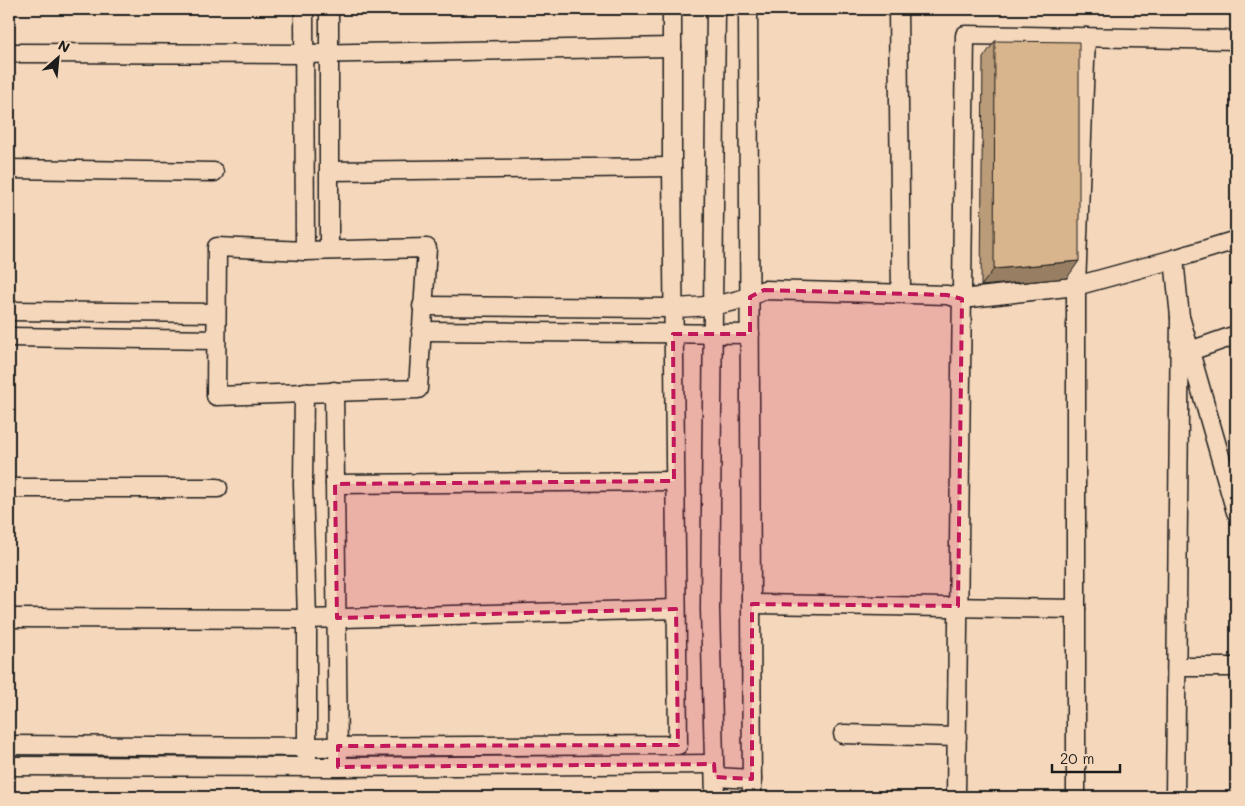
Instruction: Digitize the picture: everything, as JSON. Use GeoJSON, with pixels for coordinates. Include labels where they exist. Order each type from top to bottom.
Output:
{"type":"FeatureCollection","features":[{"type":"Feature","properties":{"kind":"street"},"geometry":{"type":"LineString","coordinates":[[304,9],[305,250]]}},
{"type":"Feature","properties":{"kind":"street"},"geometry":{"type":"LineString","coordinates":[[329,9],[329,250]]}},
{"type":"Feature","properties":{"kind":"street"},"geometry":{"type":"LineString","coordinates":[[9,745],[306,747],[678,745],[674,481],[672,9]]}},
{"type":"Feature","properties":{"kind":"street"},"geometry":{"type":"LineString","coordinates":[[715,797],[710,609],[716,9]]}},
{"type":"Feature","properties":{"kind":"street"},"geometry":{"type":"LineString","coordinates":[[748,9],[752,797]]}},
{"type":"Feature","properties":{"kind":"street"},"geometry":{"type":"LineString","coordinates":[[898,9],[901,293]]}},
{"type":"Feature","properties":{"kind":"street"},"geometry":{"type":"LineString","coordinates":[[956,797],[964,35],[1236,40]]}},
{"type":"Feature","properties":{"kind":"street"},"geometry":{"type":"LineString","coordinates":[[1076,797],[1076,286],[1086,37]]}},
{"type":"Feature","properties":{"kind":"street"},"geometry":{"type":"LineString","coordinates":[[9,53],[329,54],[672,47]]}},
{"type":"Feature","properties":{"kind":"street"},"geometry":{"type":"LineString","coordinates":[[329,171],[672,167]]}},
{"type":"Feature","properties":{"kind":"street"},"geometry":{"type":"LineString","coordinates":[[9,169],[214,172]]}},
{"type":"Feature","properties":{"kind":"street"},"geometry":{"type":"LineString","coordinates":[[422,306],[713,307],[750,297],[764,290],[947,295],[962,299],[1076,286],[1236,240]]}},
{"type":"Feature","properties":{"kind":"street"},"geometry":{"type":"LineString","coordinates":[[217,247],[305,250],[427,248],[418,389],[216,396],[217,247]]}},
{"type":"Feature","properties":{"kind":"street"},"geometry":{"type":"LineString","coordinates":[[1174,259],[1180,317],[1175,797]]}},
{"type":"Feature","properties":{"kind":"street"},"geometry":{"type":"LineString","coordinates":[[9,311],[216,313]]}},
{"type":"Feature","properties":{"kind":"street"},"geometry":{"type":"LineString","coordinates":[[1180,317],[1236,512]]}},
{"type":"Feature","properties":{"kind":"street"},"geometry":{"type":"LineString","coordinates":[[421,332],[750,334]]}},
{"type":"Feature","properties":{"kind":"street"},"geometry":{"type":"LineString","coordinates":[[1190,351],[1236,335]]}},
{"type":"Feature","properties":{"kind":"street"},"geometry":{"type":"LineString","coordinates":[[9,337],[216,340]]}},
{"type":"Feature","properties":{"kind":"street"},"geometry":{"type":"LineString","coordinates":[[334,391],[338,767]]}},
{"type":"Feature","properties":{"kind":"street"},"geometry":{"type":"LineString","coordinates":[[304,392],[307,767]]}},
{"type":"Feature","properties":{"kind":"street"},"geometry":{"type":"LineString","coordinates":[[335,484],[674,481]]}},
{"type":"Feature","properties":{"kind":"street"},"geometry":{"type":"LineString","coordinates":[[9,488],[218,488]]}},
{"type":"Feature","properties":{"kind":"street"},"geometry":{"type":"LineString","coordinates":[[752,604],[1076,609]]}},
{"type":"Feature","properties":{"kind":"street"},"geometry":{"type":"LineString","coordinates":[[9,618],[307,619],[676,609]]}},
{"type":"Feature","properties":{"kind":"street"},"geometry":{"type":"LineString","coordinates":[[1177,667],[1236,667]]}},
{"type":"Feature","properties":{"kind":"street"},"geometry":{"type":"LineString","coordinates":[[843,734],[957,737]]}},
{"type":"Feature","properties":{"kind":"street"},"geometry":{"type":"LineString","coordinates":[[9,766],[715,771],[752,779]]}},
{"type":"Feature","properties":{"kind":"highlighted area"},"geometry":{"type":"Polygon","coordinates":[[[764,290],[947,295],[962,299],[958,606],[752,604],[752,779],[715,777],[714,764],[338,767],[338,746],[678,745],[676,609],[337,618],[335,484],[674,481],[673,334],[750,334],[750,297],[764,290]]]}},
{"type":"Feature","properties":{"kind":"building"},"geometry":{"type":"Polygon","coordinates":[[[995,41],[1079,42],[1079,261],[994,269],[995,41]]]}}]}
